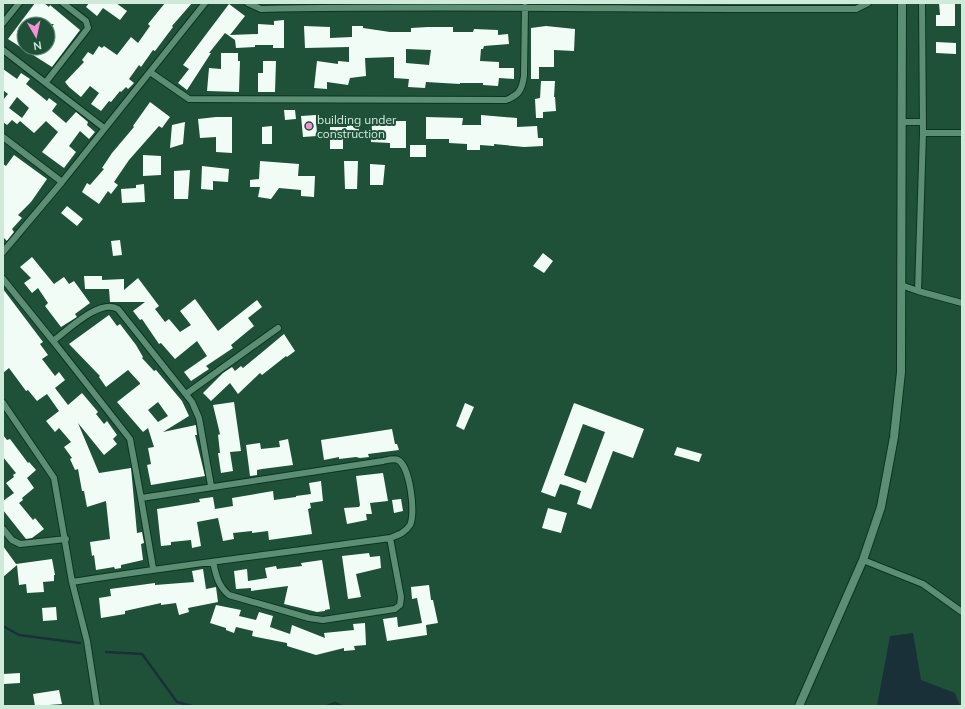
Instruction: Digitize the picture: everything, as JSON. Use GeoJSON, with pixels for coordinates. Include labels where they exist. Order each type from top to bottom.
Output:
{"type":"FeatureCollection","features":[{"type":"Feature","properties":{"kind":"street"},"geometry":{"type":"LineString","coordinates":[[3,23],[20,3]]}},
{"type":"Feature","properties":{"kind":"street"},"geometry":{"type":"LineString","coordinates":[[46,82],[88,28],[86,21],[64,3]]}},
{"type":"Feature","properties":{"kind":"street"},"geometry":{"type":"LineString","coordinates":[[3,252],[62,182],[205,3]]}},
{"type":"Feature","properties":{"kind":"street"},"geometry":{"type":"LineString","coordinates":[[248,3],[261,9],[382,5],[525,7],[727,6],[856,9],[868,3]]}},
{"type":"Feature","properties":{"kind":"street"},"geometry":{"type":"LineString","coordinates":[[799,706],[863,560],[881,507],[894,437],[901,372],[902,3]]}},
{"type":"Feature","properties":{"kind":"street"},"geometry":{"type":"LineString","coordinates":[[918,292],[923,133],[922,3]]}},
{"type":"Feature","properties":{"kind":"street"},"geometry":{"type":"LineString","coordinates":[[150,72],[189,99],[506,100],[517,96],[522,87],[524,76],[525,7]]}},
{"type":"Feature","properties":{"kind":"street"},"geometry":{"type":"LineString","coordinates":[[3,50],[104,128]]}},
{"type":"Feature","properties":{"kind":"street"},"geometry":{"type":"LineString","coordinates":[[902,122],[922,122]]}},
{"type":"Feature","properties":{"kind":"street"},"geometry":{"type":"LineString","coordinates":[[923,133],[962,133]]}},
{"type":"Feature","properties":{"kind":"street"},"geometry":{"type":"LineString","coordinates":[[4,141],[62,182]]}},
{"type":"Feature","properties":{"kind":"street"},"geometry":{"type":"LineString","coordinates":[[3,279],[130,440],[153,568]]}},
{"type":"Feature","properties":{"kind":"street"},"geometry":{"type":"LineString","coordinates":[[901,285],[918,292],[962,303]]}},
{"type":"Feature","properties":{"kind":"street"},"geometry":{"type":"LineString","coordinates":[[53,341],[94,310],[114,306],[118,309],[186,394],[196,410],[199,418],[211,486]]}},
{"type":"Feature","properties":{"kind":"street"},"geometry":{"type":"LineString","coordinates":[[186,394],[278,328]]}},
{"type":"Feature","properties":{"kind":"street"},"geometry":{"type":"LineString","coordinates":[[3,403],[54,478],[66,539],[72,582],[87,641],[97,706]]}},
{"type":"Feature","properties":{"kind":"street"},"geometry":{"type":"LineString","coordinates":[[72,582],[153,568],[213,562],[390,538],[402,534],[410,524],[413,510],[411,494],[404,468],[399,461],[396,460],[211,486],[141,498]]}},
{"type":"Feature","properties":{"kind":"street"},"geometry":{"type":"LineString","coordinates":[[3,529],[12,540],[20,544],[66,539]]}},
{"type":"Feature","properties":{"kind":"street"},"geometry":{"type":"LineString","coordinates":[[213,562],[217,578],[223,590],[229,595],[309,618],[323,620],[395,609],[400,605],[401,597],[390,538]]}},
{"type":"Feature","properties":{"kind":"street"},"geometry":{"type":"LineString","coordinates":[[863,560],[923,584],[962,612]]}},
{"type":"Feature","properties":{"kind":"water"},"geometry":{"type":"Polygon","coordinates":[[[913,633],[921,680],[955,693],[960,706],[877,706],[890,636],[913,633]]]}},
{"type":"Feature","properties":{"kind":"building"},"geometry":{"type":"Polygon","coordinates":[[[35,3],[44,3],[49,7],[50,5],[80,30],[52,67],[35,56],[56,56],[56,16],[25,16],[35,3]]]}},
{"type":"Feature","properties":{"kind":"building"},"geometry":{"type":"Polygon","coordinates":[[[89,3],[116,3],[127,11],[120,20],[103,8],[97,16],[86,7],[89,3]]]}},
{"type":"Feature","properties":{"kind":"building"},"geometry":{"type":"Polygon","coordinates":[[[165,3],[192,3],[172,26],[173,27],[155,51],[153,50],[141,67],[139,65],[129,79],[134,83],[128,89],[126,87],[121,92],[120,91],[101,111],[91,104],[99,93],[90,86],[81,97],[69,87],[65,82],[84,62],[82,60],[88,52],[93,55],[99,46],[102,48],[104,46],[117,55],[131,37],[138,43],[150,26],[148,24],[165,3]]]}},
{"type":"Feature","properties":{"kind":"building"},"geometry":{"type":"Polygon","coordinates":[[[939,3],[955,3],[955,26],[936,26],[936,15],[940,15],[939,3]]]}},
{"type":"Feature","properties":{"kind":"building"},"geometry":{"type":"Polygon","coordinates":[[[229,4],[245,16],[230,35],[258,34],[258,24],[274,25],[274,21],[284,20],[284,48],[273,48],[273,45],[255,45],[255,47],[236,48],[235,40],[225,33],[209,53],[211,53],[187,90],[178,83],[189,69],[183,65],[229,4]]]}},
{"type":"Feature","properties":{"kind":"building"},"geometry":{"type":"Polygon","coordinates":[[[304,26],[330,27],[330,38],[352,37],[352,26],[363,26],[363,28],[390,32],[411,32],[411,28],[428,27],[453,27],[453,32],[473,32],[474,29],[498,30],[498,35],[508,34],[509,44],[484,46],[483,49],[481,49],[480,61],[499,62],[499,68],[514,68],[514,79],[499,78],[498,86],[483,85],[483,83],[460,84],[426,82],[425,88],[408,87],[409,79],[394,78],[394,57],[365,58],[366,76],[350,78],[348,85],[327,82],[327,89],[314,88],[317,61],[338,64],[338,61],[349,62],[349,47],[305,48],[304,26]],[[406,49],[406,63],[429,65],[431,50],[406,49]]]}},
{"type":"Feature","properties":{"kind":"building"},"geometry":{"type":"Polygon","coordinates":[[[546,26],[575,29],[574,51],[554,50],[554,67],[539,67],[539,79],[531,79],[531,28],[546,26]]]}},
{"type":"Feature","properties":{"kind":"building"},"geometry":{"type":"Polygon","coordinates":[[[16,28],[16,44],[8,39],[16,28]]]}},
{"type":"Feature","properties":{"kind":"building"},"geometry":{"type":"Polygon","coordinates":[[[936,42],[956,43],[956,54],[936,53],[936,42]]]}},
{"type":"Feature","properties":{"kind":"building"},"geometry":{"type":"Polygon","coordinates":[[[221,53],[238,53],[238,61],[240,61],[239,92],[207,91],[209,68],[221,69],[221,53]]]}},
{"type":"Feature","properties":{"kind":"building"},"geometry":{"type":"Polygon","coordinates":[[[263,61],[276,61],[275,92],[258,92],[258,73],[263,73],[263,61]]]}},
{"type":"Feature","properties":{"kind":"building"},"geometry":{"type":"Polygon","coordinates":[[[3,69],[17,79],[21,73],[30,79],[26,84],[47,101],[49,98],[57,104],[52,111],[66,123],[76,112],[88,122],[87,125],[95,132],[89,139],[80,131],[69,146],[76,152],[64,168],[42,152],[58,132],[46,121],[34,133],[20,121],[17,124],[12,120],[7,125],[3,122],[3,100],[8,94],[3,90],[3,69]],[[17,97],[9,108],[22,118],[29,108],[17,97]]]}},
{"type":"Feature","properties":{"kind":"building"},"geometry":{"type":"Polygon","coordinates":[[[541,81],[555,81],[554,97],[556,111],[543,112],[543,118],[536,118],[535,99],[540,98],[541,81]]]}},
{"type":"Feature","properties":{"kind":"building"},"geometry":{"type":"Polygon","coordinates":[[[150,102],[170,117],[162,128],[159,126],[129,160],[114,182],[118,185],[111,194],[108,191],[99,204],[82,192],[87,183],[90,185],[104,169],[102,168],[112,153],[134,127],[133,126],[150,102]]]}},
{"type":"Feature","properties":{"kind":"building"},"geometry":{"type":"Polygon","coordinates":[[[284,110],[295,110],[296,119],[285,120],[284,110]]]}},
{"type":"Feature","properties":{"kind":"building","name":"building under construction"},"geometry":{"type":"Polygon","coordinates":[[[316,115],[317,136],[303,137],[301,116],[316,115]]]}},
{"type":"Feature","properties":{"kind":"building"},"geometry":{"type":"Polygon","coordinates":[[[481,115],[517,118],[517,127],[537,126],[538,138],[543,138],[543,146],[524,147],[494,144],[494,146],[480,145],[480,150],[467,150],[467,144],[449,143],[449,139],[426,139],[426,117],[463,118],[462,125],[481,125],[481,115]]]}},
{"type":"Feature","properties":{"kind":"building"},"geometry":{"type":"Polygon","coordinates":[[[232,117],[232,153],[216,152],[216,137],[200,138],[198,119],[232,117]]]}},
{"type":"Feature","properties":{"kind":"building"},"geometry":{"type":"Polygon","coordinates":[[[347,117],[359,117],[359,136],[343,136],[343,149],[330,149],[330,127],[347,127],[347,117]]]}},
{"type":"Feature","properties":{"kind":"building"},"geometry":{"type":"Polygon","coordinates":[[[390,121],[406,121],[406,148],[390,148],[390,143],[371,142],[372,123],[390,124],[390,121]]]}},
{"type":"Feature","properties":{"kind":"building"},"geometry":{"type":"Polygon","coordinates":[[[185,122],[183,144],[170,148],[172,125],[185,122]]]}},
{"type":"Feature","properties":{"kind":"building"},"geometry":{"type":"Polygon","coordinates":[[[272,126],[272,144],[262,144],[262,127],[272,126]]]}},
{"type":"Feature","properties":{"kind":"building"},"geometry":{"type":"Polygon","coordinates":[[[410,145],[426,145],[426,157],[410,157],[410,145]]]}},
{"type":"Feature","properties":{"kind":"building"},"geometry":{"type":"Polygon","coordinates":[[[14,155],[47,179],[31,202],[18,215],[22,218],[12,229],[14,232],[7,241],[3,237],[3,164],[6,166],[14,155]]]}},
{"type":"Feature","properties":{"kind":"building"},"geometry":{"type":"Polygon","coordinates":[[[143,155],[161,156],[161,175],[143,176],[143,155]]]}},
{"type":"Feature","properties":{"kind":"building"},"geometry":{"type":"Polygon","coordinates":[[[260,161],[299,164],[298,176],[315,176],[314,197],[301,196],[301,190],[279,188],[271,199],[258,197],[260,187],[250,187],[250,180],[259,179],[260,161]]]}},
{"type":"Feature","properties":{"kind":"building"},"geometry":{"type":"Polygon","coordinates":[[[344,161],[358,161],[357,189],[345,189],[344,161]]]}},
{"type":"Feature","properties":{"kind":"building"},"geometry":{"type":"Polygon","coordinates":[[[370,164],[385,165],[383,185],[370,185],[370,164]]]}},
{"type":"Feature","properties":{"kind":"building"},"geometry":{"type":"Polygon","coordinates":[[[202,166],[229,169],[228,182],[213,181],[213,190],[201,189],[202,166]]]}},
{"type":"Feature","properties":{"kind":"building"},"geometry":{"type":"Polygon","coordinates":[[[190,170],[188,199],[174,199],[174,171],[190,170]]]}},
{"type":"Feature","properties":{"kind":"building"},"geometry":{"type":"Polygon","coordinates":[[[144,184],[145,202],[122,203],[121,189],[136,188],[136,185],[144,184]]]}},
{"type":"Feature","properties":{"kind":"building"},"geometry":{"type":"Polygon","coordinates":[[[67,206],[83,219],[77,226],[61,213],[67,206]]]}},
{"type":"Feature","properties":{"kind":"building"},"geometry":{"type":"Polygon","coordinates":[[[120,240],[122,255],[113,256],[111,241],[120,240]]]}},
{"type":"Feature","properties":{"kind":"building"},"geometry":{"type":"Polygon","coordinates":[[[543,253],[553,261],[544,273],[533,266],[543,253]]]}},
{"type":"Feature","properties":{"kind":"building"},"geometry":{"type":"Polygon","coordinates":[[[32,257],[54,284],[64,277],[69,284],[74,281],[90,303],[75,314],[77,317],[61,327],[45,306],[48,303],[38,288],[32,293],[24,283],[31,278],[20,267],[32,257]]]}},
{"type":"Feature","properties":{"kind":"building"},"geometry":{"type":"Polygon","coordinates":[[[84,276],[102,276],[102,280],[124,279],[124,290],[138,278],[159,306],[155,309],[165,322],[169,319],[180,332],[191,325],[180,311],[195,299],[218,331],[257,300],[262,307],[248,318],[254,326],[231,345],[233,348],[206,366],[209,369],[191,381],[184,372],[207,356],[197,341],[175,359],[161,343],[159,344],[142,319],[140,320],[133,311],[145,302],[110,302],[109,289],[85,289],[84,276]]]}},
{"type":"Feature","properties":{"kind":"building"},"geometry":{"type":"Polygon","coordinates":[[[3,289],[43,342],[40,344],[48,355],[42,359],[55,376],[59,372],[65,380],[55,388],[68,405],[82,393],[98,412],[96,414],[104,424],[107,421],[117,435],[113,439],[117,444],[104,455],[78,423],[99,473],[131,468],[137,533],[142,532],[144,543],[141,544],[143,560],[121,565],[121,568],[115,569],[114,567],[96,570],[90,542],[110,539],[106,501],[87,507],[78,469],[75,470],[70,459],[72,458],[64,447],[71,442],[59,428],[55,432],[46,421],[59,411],[47,394],[37,401],[28,390],[26,391],[9,368],[3,373],[3,289]]]}},
{"type":"Feature","properties":{"kind":"building"},"geometry":{"type":"Polygon","coordinates":[[[109,315],[117,326],[120,324],[136,345],[143,357],[142,358],[154,371],[156,370],[182,401],[189,416],[163,432],[196,425],[197,435],[195,435],[205,476],[151,485],[147,465],[151,464],[148,448],[154,447],[148,428],[143,432],[117,402],[140,383],[128,370],[106,387],[99,377],[100,376],[69,344],[109,315]],[[158,402],[148,410],[158,422],[168,416],[158,402]]]}},
{"type":"Feature","properties":{"kind":"building"},"geometry":{"type":"Polygon","coordinates":[[[284,334],[295,351],[287,357],[286,356],[262,375],[260,373],[238,394],[230,383],[211,401],[203,393],[223,373],[232,367],[235,371],[241,366],[243,368],[284,334]]]}},
{"type":"Feature","properties":{"kind":"building"},"geometry":{"type":"Polygon","coordinates":[[[234,402],[241,451],[230,452],[233,471],[221,473],[218,453],[220,453],[218,435],[220,434],[213,405],[234,402]]]}},
{"type":"Feature","properties":{"kind":"building"},"geometry":{"type":"Polygon","coordinates":[[[465,403],[474,407],[464,430],[456,426],[465,403]]]}},
{"type":"Feature","properties":{"kind":"building"},"geometry":{"type":"Polygon","coordinates":[[[574,403],[644,429],[633,458],[613,451],[591,509],[577,504],[581,491],[567,486],[560,484],[555,497],[541,492],[574,403]],[[583,424],[564,475],[586,483],[605,432],[583,424]]]}},
{"type":"Feature","properties":{"kind":"building"},"geometry":{"type":"Polygon","coordinates":[[[392,429],[395,444],[397,444],[399,450],[368,454],[369,457],[339,459],[339,457],[324,460],[321,440],[392,429]]]}},
{"type":"Feature","properties":{"kind":"building"},"geometry":{"type":"Polygon","coordinates":[[[3,435],[7,440],[10,439],[28,463],[29,462],[36,470],[27,478],[34,488],[22,498],[23,500],[19,503],[33,520],[35,518],[44,529],[32,538],[26,539],[3,510],[3,501],[14,493],[6,483],[14,477],[13,475],[16,473],[3,457],[3,435]]]}},
{"type":"Feature","properties":{"kind":"building"},"geometry":{"type":"Polygon","coordinates":[[[288,439],[293,465],[257,470],[257,475],[250,476],[246,445],[260,443],[261,449],[280,447],[279,441],[288,439]]]}},
{"type":"Feature","properties":{"kind":"building"},"geometry":{"type":"Polygon","coordinates":[[[677,447],[702,454],[699,462],[674,455],[677,447]]]}},
{"type":"Feature","properties":{"kind":"building"},"geometry":{"type":"Polygon","coordinates":[[[383,473],[388,501],[370,503],[372,514],[366,514],[367,520],[347,524],[344,508],[359,507],[360,505],[356,476],[383,473]]]}},
{"type":"Feature","properties":{"kind":"building"},"geometry":{"type":"Polygon","coordinates":[[[321,481],[323,501],[310,503],[311,508],[308,509],[312,534],[269,540],[268,531],[252,533],[252,531],[233,533],[234,539],[223,541],[218,518],[197,522],[201,546],[192,548],[191,540],[171,542],[171,545],[161,546],[157,509],[200,502],[199,499],[213,497],[215,509],[233,506],[232,498],[273,491],[274,500],[296,497],[311,494],[309,483],[321,481]]]}},
{"type":"Feature","properties":{"kind":"building"},"geometry":{"type":"Polygon","coordinates":[[[401,499],[403,511],[394,513],[392,500],[401,499]]]}},
{"type":"Feature","properties":{"kind":"building"},"geometry":{"type":"Polygon","coordinates":[[[548,508],[567,513],[561,533],[542,528],[548,508]]]}},
{"type":"Feature","properties":{"kind":"building"},"geometry":{"type":"Polygon","coordinates":[[[3,546],[16,564],[52,559],[55,575],[54,581],[43,582],[44,592],[27,593],[26,584],[19,585],[17,565],[3,577],[3,546]]]}},
{"type":"Feature","properties":{"kind":"building"},"geometry":{"type":"Polygon","coordinates":[[[369,553],[370,557],[380,556],[381,568],[356,574],[361,597],[348,599],[342,556],[369,553]]]}},
{"type":"Feature","properties":{"kind":"building"},"geometry":{"type":"Polygon","coordinates":[[[322,560],[330,609],[325,611],[317,612],[284,604],[288,586],[251,591],[251,588],[236,589],[234,571],[247,569],[248,581],[267,578],[265,568],[276,566],[277,569],[302,566],[301,563],[322,560]]]}},
{"type":"Feature","properties":{"kind":"building"},"geometry":{"type":"Polygon","coordinates":[[[203,569],[206,589],[216,587],[218,602],[188,608],[189,612],[179,615],[176,603],[161,605],[161,603],[125,611],[125,614],[101,618],[99,598],[111,596],[110,589],[155,583],[155,585],[194,582],[192,571],[203,569]]]}},
{"type":"Feature","properties":{"kind":"building"},"geometry":{"type":"Polygon","coordinates":[[[429,585],[431,600],[433,600],[438,623],[426,625],[427,635],[387,641],[383,619],[397,617],[398,627],[422,623],[417,598],[412,599],[411,587],[429,585]]]}},
{"type":"Feature","properties":{"kind":"building"},"geometry":{"type":"Polygon","coordinates":[[[216,605],[241,610],[239,616],[256,620],[259,612],[273,616],[270,627],[290,634],[292,625],[325,638],[324,633],[354,630],[353,624],[365,623],[366,645],[354,646],[355,650],[344,651],[344,648],[316,655],[287,646],[287,643],[252,636],[253,631],[236,627],[234,633],[226,630],[226,628],[210,623],[216,605]]]}},
{"type":"Feature","properties":{"kind":"building"},"geometry":{"type":"Polygon","coordinates":[[[56,607],[57,620],[43,621],[42,608],[56,607]]]}},
{"type":"Feature","properties":{"kind":"building"},"geometry":{"type":"Polygon","coordinates":[[[20,673],[20,683],[4,684],[3,674],[20,673]]]}},
{"type":"Feature","properties":{"kind":"building"},"geometry":{"type":"Polygon","coordinates":[[[59,690],[62,704],[35,706],[33,694],[59,690]]]}},
{"type":"Feature","properties":{"kind":"waterway"},"geometry":{"type":"LineString","coordinates":[[3,626],[19,635],[80,643]]}},
{"type":"Feature","properties":{"kind":"waterway"},"geometry":{"type":"LineString","coordinates":[[106,652],[142,654],[177,702],[192,706]]}},
{"type":"Feature","properties":{"kind":"waterway"},"geometry":{"type":"LineString","coordinates":[[327,706],[335,703],[342,706]]}},
{"type":"Feature","properties":{"kind":"place","name":"building under construction"},"geometry":{"type":"Point","coordinates":[309,126]}}]}
